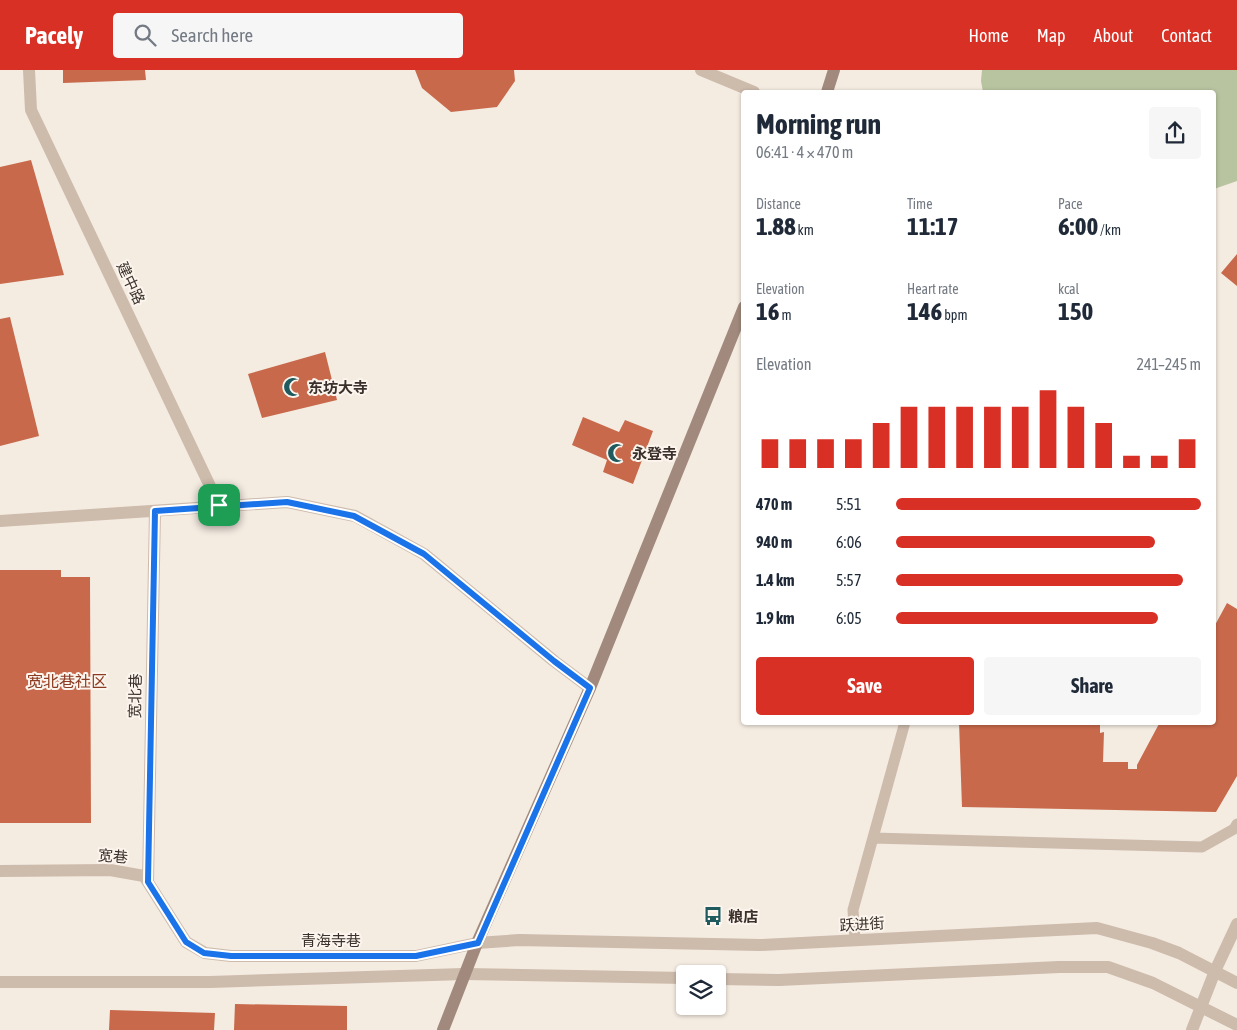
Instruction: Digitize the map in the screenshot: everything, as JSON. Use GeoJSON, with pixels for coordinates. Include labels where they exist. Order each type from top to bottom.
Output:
{"type":"FeatureCollection","features":[{"type":"Feature","properties":{"kind":"main road"},"geometry":{"type":"LineString","coordinates":[[828,90],[834,70]]}},
{"type":"Feature","properties":{"kind":"main road"},"geometry":{"type":"LineString","coordinates":[[443,1030],[464,974],[590,688],[741,314]]}},
{"type":"Feature","properties":{"kind":"street","name":"建中路"},"geometry":{"type":"LineString","coordinates":[[28,70],[31,110],[219,505]]}},
{"type":"Feature","properties":{"kind":"street"},"geometry":{"type":"LineString","coordinates":[[701,70],[749,90]]}},
{"type":"Feature","properties":{"kind":"street"},"geometry":{"type":"LineString","coordinates":[[0,521],[287,502],[354,516],[424,554],[554,661],[590,688]]}},
{"type":"Feature","properties":{"kind":"street","name":"宽北巷"},"geometry":{"type":"LineString","coordinates":[[148,882],[155,511]]}},
{"type":"Feature","properties":{"kind":"street","name":"宽巷"},"geometry":{"type":"LineString","coordinates":[[0,871],[110,870],[144,876],[148,882]]}},
{"type":"Feature","properties":{"kind":"street","name":"青海寺巷"},"geometry":{"type":"LineString","coordinates":[[148,882],[186,942],[204,953],[231,956],[416,956],[478,943]]}},
{"type":"Feature","properties":{"kind":"street"},"geometry":{"type":"LineString","coordinates":[[1192,1030],[1215,970],[1237,924]]}},
{"type":"Feature","properties":{"kind":"street","name":"跃进街"},"geometry":{"type":"LineString","coordinates":[[478,943],[519,940],[760,945],[1097,928],[1152,943],[1179,953],[1237,983]]}},
{"type":"Feature","properties":{"kind":"street"},"geometry":{"type":"LineString","coordinates":[[726,979],[779,980],[1049,967],[1108,967],[1153,983],[1237,1026]]}},
{"type":"Feature","properties":{"kind":"street"},"geometry":{"type":"LineString","coordinates":[[0,982],[210,982],[464,974],[676,978]]}},
{"type":"Feature","properties":{"kind":"lane"},"geometry":{"type":"LineString","coordinates":[[855,940],[853,910],[904,725]]}},
{"type":"Feature","properties":{"kind":"lane"},"geometry":{"type":"LineString","coordinates":[[872,838],[1202,847],[1234,829],[1237,824]]}},
{"type":"Feature","properties":{"kind":"green space"},"geometry":{"type":"Polygon","coordinates":[[[982,70],[1237,70],[1237,181],[1216,188],[1216,90],[983,90],[982,70]]]}},
{"type":"Feature","properties":{"kind":"building"},"geometry":{"type":"Polygon","coordinates":[[[63,70],[145,70],[146,80],[63,83],[63,70]]]}},
{"type":"Feature","properties":{"kind":"building"},"geometry":{"type":"Polygon","coordinates":[[[415,70],[514,70],[515,81],[497,107],[451,112],[422,88],[415,70]]]}},
{"type":"Feature","properties":{"kind":"building"},"geometry":{"type":"Polygon","coordinates":[[[31,160],[64,275],[0,284],[0,167],[31,160]]]}},
{"type":"Feature","properties":{"kind":"building"},"geometry":{"type":"Polygon","coordinates":[[[1237,254],[1237,286],[1221,273],[1237,254]]]}},
{"type":"Feature","properties":{"kind":"building"},"geometry":{"type":"Polygon","coordinates":[[[10,317],[39,436],[0,446],[0,319],[10,317]]]}},
{"type":"Feature","properties":{"kind":"building","name":"东坊大寺"},"geometry":{"type":"Polygon","coordinates":[[[325,352],[337,400],[262,418],[248,374],[325,352]]]}},
{"type":"Feature","properties":{"kind":"building","name":"永登寺"},"geometry":{"type":"Polygon","coordinates":[[[583,417],[619,432],[625,420],[653,431],[633,484],[603,472],[607,460],[572,445],[583,417]]]}},
{"type":"Feature","properties":{"kind":"building"},"geometry":{"type":"Polygon","coordinates":[[[0,570],[61,570],[61,577],[90,577],[91,823],[0,823],[0,570]]]}},
{"type":"Feature","properties":{"kind":"building"},"geometry":{"type":"Polygon","coordinates":[[[1227,603],[1237,609],[1237,776],[1216,812],[962,807],[959,725],[1100,725],[1100,733],[1104,732],[1103,762],[1128,762],[1128,769],[1137,769],[1137,765],[1158,725],[1216,725],[1216,623],[1227,603]]]}},
{"type":"Feature","properties":{"kind":"building"},"geometry":{"type":"Polygon","coordinates":[[[235,1004],[347,1006],[347,1030],[234,1030],[235,1004]]]}},
{"type":"Feature","properties":{"kind":"building"},"geometry":{"type":"Polygon","coordinates":[[[110,1010],[215,1013],[214,1030],[109,1030],[110,1010]]]}},
{"type":"Feature","properties":{"kind":"place","name":"东坊大寺"},"geometry":{"type":"Point","coordinates":[293,387]}},
{"type":"Feature","properties":{"kind":"place","name":"永登寺"},"geometry":{"type":"Point","coordinates":[617,453]}},
{"type":"Feature","properties":{"kind":"place","name":"粮店"},"geometry":{"type":"Point","coordinates":[713,916]}},
{"type":"Feature","properties":{"kind":"district","name":"宽北巷社区"},"geometry":{"type":"Point","coordinates":[67,681]}},
{"type":"Feature","properties":{"kind":"route"},"geometry":{"type":"LineString","coordinates":[[287,502],[354,516],[424,554],[554,661],[590,688],[478,943],[416,956],[231,956],[204,953],[186,942],[148,882],[155,511],[219,505],[287,502]]}}]}
